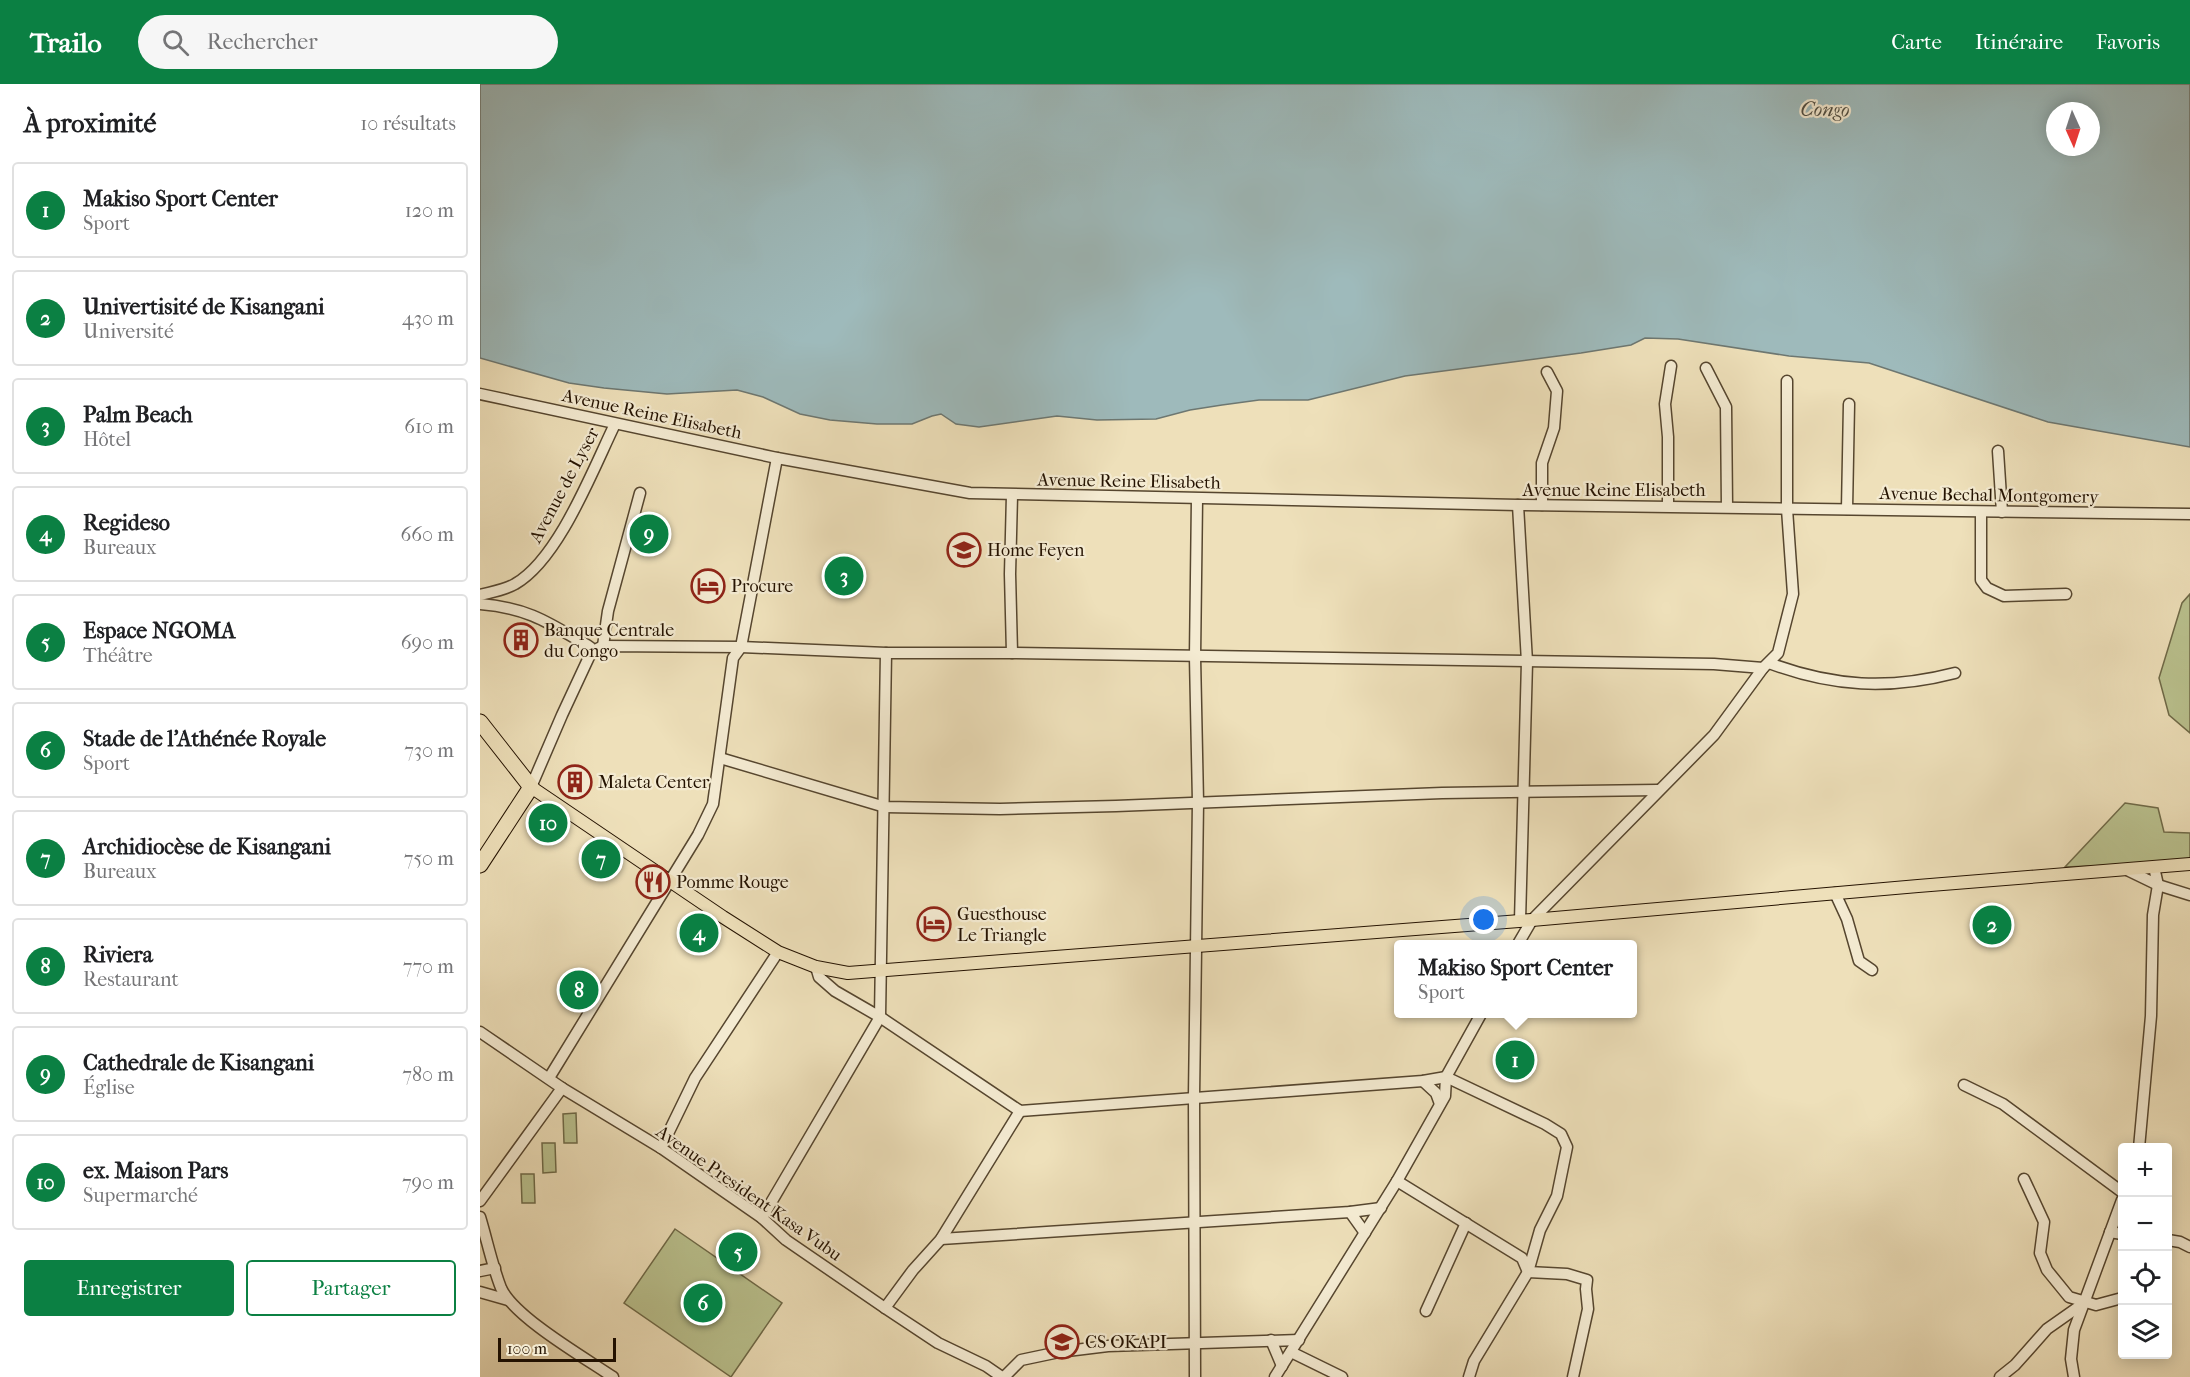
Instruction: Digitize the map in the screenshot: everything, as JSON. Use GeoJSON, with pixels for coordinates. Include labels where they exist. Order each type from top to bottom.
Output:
{"type":"FeatureCollection","features":[{"type":"Feature","properties":{"kind":"highway"},"geometry":{"type":"LineString","coordinates":[[480,722],[531,787],[480,865]]}},
{"type":"Feature","properties":{"kind":"main road"},"geometry":{"type":"LineString","coordinates":[[531,787],[778,952],[816,967],[848,973],[1526,920],[2190,864]]}},
{"type":"Feature","properties":{"kind":"street"},"geometry":{"type":"LineString","coordinates":[[1668,506],[1668,438],[1665,404],[1671,366]]}},
{"type":"Feature","properties":{"kind":"street"},"geometry":{"type":"LineString","coordinates":[[1706,368],[1726,407],[1727,507]]}},
{"type":"Feature","properties":{"kind":"street"},"geometry":{"type":"LineString","coordinates":[[1542,505],[1542,463],[1554,428],[1557,391],[1546,372]]}},
{"type":"Feature","properties":{"kind":"street"},"geometry":{"type":"LineString","coordinates":[[1526,920],[1714,735],[1778,653],[1792,594],[1787,509],[1787,381]]}},
{"type":"Feature","properties":{"kind":"street","name":"Avenue Reine Elisabeth"},"geometry":{"type":"LineString","coordinates":[[480,394],[777,458],[956,491],[1012,495],[1787,509]]}},
{"type":"Feature","properties":{"kind":"street"},"geometry":{"type":"LineString","coordinates":[[1847,509],[1849,404]]}},
{"type":"Feature","properties":{"kind":"street","name":"Avenue de Lyser"},"geometry":{"type":"LineString","coordinates":[[480,595],[516,584],[549,552],[561,533],[615,424]]}},
{"type":"Feature","properties":{"kind":"street"},"geometry":{"type":"LineString","coordinates":[[1998,451],[2002,512]]}},
{"type":"Feature","properties":{"kind":"street"},"geometry":{"type":"LineString","coordinates":[[549,1078],[698,835],[713,804],[733,658],[741,647],[777,458]]}},
{"type":"Feature","properties":{"kind":"street"},"geometry":{"type":"LineString","coordinates":[[531,787],[562,715],[598,649],[640,493]]}},
{"type":"Feature","properties":{"kind":"street"},"geometry":{"type":"LineString","coordinates":[[1012,495],[1010,574],[1012,652]]}},
{"type":"Feature","properties":{"kind":"street"},"geometry":{"type":"LineString","coordinates":[[1195,1377],[1197,499]]}},
{"type":"Feature","properties":{"kind":"street"},"geometry":{"type":"LineString","coordinates":[[1518,505],[1527,662],[1524,791],[1526,920],[1520,940]]}},
{"type":"Feature","properties":{"kind":"street","name":"Avenue Bechal Montgomery"},"geometry":{"type":"LineString","coordinates":[[1787,509],[2190,514]]}},
{"type":"Feature","properties":{"kind":"street"},"geometry":{"type":"LineString","coordinates":[[1981,512],[1981,580],[1987,588],[2004,596],[2066,594]]}},
{"type":"Feature","properties":{"kind":"street"},"geometry":{"type":"LineString","coordinates":[[480,604],[506,606],[534,615],[590,647],[598,649],[741,647],[886,653],[1012,652],[1195,657],[1714,664],[1766,666],[1832,681],[1869,685],[1922,682],[1954,673]]}},
{"type":"Feature","properties":{"kind":"street"},"geometry":{"type":"LineString","coordinates":[[762,1218],[880,1017],[881,847],[885,807],[886,653]]}},
{"type":"Feature","properties":{"kind":"street"},"geometry":{"type":"LineString","coordinates":[[720,758],[885,807],[1000,809],[1524,791],[1658,790]]}},
{"type":"Feature","properties":{"kind":"street"},"geometry":{"type":"LineString","coordinates":[[2139,1143],[2151,1016],[2153,915],[2158,885],[2154,867]]}},
{"type":"Feature","properties":{"kind":"street"},"geometry":{"type":"LineString","coordinates":[[2125,869],[2158,885],[2190,895]]}},
{"type":"Feature","properties":{"kind":"street"},"geometry":{"type":"LineString","coordinates":[[1835,893],[1859,960],[1872,970]]}},
{"type":"Feature","properties":{"kind":"street"},"geometry":{"type":"LineString","coordinates":[[661,1148],[695,1078],[778,952]]}},
{"type":"Feature","properties":{"kind":"street"},"geometry":{"type":"LineString","coordinates":[[816,967],[819,977],[835,991],[880,1017],[1020,1111],[1423,1081],[1446,1077],[1545,1124],[1561,1134],[1565,1140],[1567,1154],[1557,1196],[1540,1230],[1528,1272],[1474,1361],[1469,1377]]}},
{"type":"Feature","properties":{"kind":"street"},"geometry":{"type":"LineString","coordinates":[[1275,1377],[1397,1181],[1445,1096],[1446,1077],[1479,1018]]}},
{"type":"Feature","properties":{"kind":"street","name":"Avenue President Kasa Vubu"},"geometry":{"type":"LineString","coordinates":[[480,1032],[562,1088],[661,1148],[762,1218],[786,1240],[938,1343],[986,1366],[1003,1377]]}},
{"type":"Feature","properties":{"kind":"street"},"geometry":{"type":"LineString","coordinates":[[1423,1081],[1436,1093],[1440,1104]]}},
{"type":"Feature","properties":{"kind":"street"},"geometry":{"type":"LineString","coordinates":[[1964,1085],[2003,1104],[2118,1189]]}},
{"type":"Feature","properties":{"kind":"street"},"geometry":{"type":"LineString","coordinates":[[480,1201],[562,1088]]}},
{"type":"Feature","properties":{"kind":"street"},"geometry":{"type":"LineString","coordinates":[[885,1308],[912,1270],[941,1239],[1020,1111]]}},
{"type":"Feature","properties":{"kind":"street"},"geometry":{"type":"LineString","coordinates":[[2024,1179],[2044,1222],[2040,1253],[2047,1270],[2068,1297],[2096,1305],[2118,1299]]}},
{"type":"Feature","properties":{"kind":"street"},"geometry":{"type":"LineString","coordinates":[[1397,1181],[1522,1258],[1528,1272]]}},
{"type":"Feature","properties":{"kind":"street"},"geometry":{"type":"LineString","coordinates":[[941,1239],[1350,1212],[1381,1208]]}},
{"type":"Feature","properties":{"kind":"street"},"geometry":{"type":"LineString","coordinates":[[2074,1377],[2071,1359],[2074,1330],[2118,1211]]}},
{"type":"Feature","properties":{"kind":"street"},"geometry":{"type":"LineString","coordinates":[[1350,1212],[1365,1233]]}},
{"type":"Feature","properties":{"kind":"street"},"geometry":{"type":"LineString","coordinates":[[480,1216],[495,1268],[508,1300]]}},
{"type":"Feature","properties":{"kind":"street"},"geometry":{"type":"LineString","coordinates":[[1426,1311],[1466,1223]]}},
{"type":"Feature","properties":{"kind":"street"},"geometry":{"type":"LineString","coordinates":[[2110,1232],[2118,1233]]}},
{"type":"Feature","properties":{"kind":"street"},"geometry":{"type":"LineString","coordinates":[[2172,1241],[2190,1247]]}},
{"type":"Feature","properties":{"kind":"street"},"geometry":{"type":"LineString","coordinates":[[480,1271],[495,1268]]}},
{"type":"Feature","properties":{"kind":"street"},"geometry":{"type":"LineString","coordinates":[[1528,1272],[1560,1273],[1587,1280],[1588,1309],[1573,1377]]}},
{"type":"Feature","properties":{"kind":"street"},"geometry":{"type":"LineString","coordinates":[[480,1292],[508,1300],[541,1327],[613,1377]]}},
{"type":"Feature","properties":{"kind":"street"},"geometry":{"type":"LineString","coordinates":[[2000,1377],[2015,1365],[2047,1329],[2084,1303]]}},
{"type":"Feature","properties":{"kind":"street"},"geometry":{"type":"LineString","coordinates":[[1271,1340],[1282,1366]]}},
{"type":"Feature","properties":{"kind":"street"},"geometry":{"type":"LineString","coordinates":[[1003,1377],[1021,1360],[1059,1352],[1108,1346],[1299,1340]]}},
{"type":"Feature","properties":{"kind":"street"},"geometry":{"type":"LineString","coordinates":[[1291,1352],[1342,1377]]}},
{"type":"Feature","properties":{"kind":"green space"},"geometry":{"type":"Polygon","coordinates":[[[2190,594],[2190,733],[2169,715],[2159,678],[2182,603],[2190,594]]]}},
{"type":"Feature","properties":{"kind":"green space"},"geometry":{"type":"Polygon","coordinates":[[[2125,803],[2158,808],[2164,832],[2190,833],[2190,862],[2065,867],[2125,803]]]}},
{"type":"Feature","properties":{"kind":"green space"},"geometry":{"type":"Polygon","coordinates":[[[576,1113],[577,1143],[564,1143],[563,1114],[576,1113]]]}},
{"type":"Feature","properties":{"kind":"green space"},"geometry":{"type":"Polygon","coordinates":[[[542,1143],[555,1143],[556,1172],[543,1173],[542,1143]]]}},
{"type":"Feature","properties":{"kind":"green space"},"geometry":{"type":"Polygon","coordinates":[[[521,1174],[534,1174],[535,1203],[522,1203],[521,1174]]]}},
{"type":"Feature","properties":{"kind":"green space"},"geometry":{"type":"Polygon","coordinates":[[[675,1229],[782,1303],[731,1377],[624,1303],[675,1229]]]}},
{"type":"Feature","properties":{"kind":"water","name":"Congo"},"geometry":{"type":"Polygon","coordinates":[[[480,84],[2190,84],[2190,447],[2048,422],[1869,363],[1789,356],[1678,339],[1645,338],[1631,345],[1581,353],[1405,376],[1308,400],[1259,400],[1190,410],[1156,419],[1097,420],[1057,416],[979,427],[956,424],[941,414],[912,424],[830,420],[800,414],[763,397],[737,390],[667,394],[569,383],[480,358],[480,84]]]}},
{"type":"Feature","properties":{"kind":"place","name":"Cathedrale de Kisangani"},"geometry":{"type":"Point","coordinates":[649,534]}},
{"type":"Feature","properties":{"kind":"place","name":"Home Feyen"},"geometry":{"type":"Point","coordinates":[964,550]}},
{"type":"Feature","properties":{"kind":"place","name":"Palm Beach"},"geometry":{"type":"Point","coordinates":[844,576]}},
{"type":"Feature","properties":{"kind":"place","name":"Procure"},"geometry":{"type":"Point","coordinates":[708,586]}},
{"type":"Feature","properties":{"kind":"place","name":"Banque Centrale du Congo"},"geometry":{"type":"Point","coordinates":[521,640]}},
{"type":"Feature","properties":{"kind":"place","name":"Maleta Center"},"geometry":{"type":"Point","coordinates":[575,782]}},
{"type":"Feature","properties":{"kind":"place","name":"ex. Maison Pars"},"geometry":{"type":"Point","coordinates":[548,823]}},
{"type":"Feature","properties":{"kind":"place","name":"Archidiocèse de Kisangani"},"geometry":{"type":"Point","coordinates":[601,859]}},
{"type":"Feature","properties":{"kind":"place","name":"Pomme Rouge"},"geometry":{"type":"Point","coordinates":[653,882]}},
{"type":"Feature","properties":{"kind":"place","name":"Guesthouse Le Triangle"},"geometry":{"type":"Point","coordinates":[934,924]}},
{"type":"Feature","properties":{"kind":"place","name":"Univertisité de Kisangani"},"geometry":{"type":"Point","coordinates":[1992,925]}},
{"type":"Feature","properties":{"kind":"place","name":"Regideso"},"geometry":{"type":"Point","coordinates":[699,933]}},
{"type":"Feature","properties":{"kind":"place","name":"Riviera"},"geometry":{"type":"Point","coordinates":[579,990]}},
{"type":"Feature","properties":{"kind":"place","name":"Makiso Sport Center"},"geometry":{"type":"Point","coordinates":[1515,1060]}},
{"type":"Feature","properties":{"kind":"place","name":"Espace NGOMA"},"geometry":{"type":"Point","coordinates":[738,1252]}},
{"type":"Feature","properties":{"kind":"place","name":"Stade de l'Athénée Royale"},"geometry":{"type":"Point","coordinates":[703,1303]}},
{"type":"Feature","properties":{"kind":"place","name":"CS OKAPI"},"geometry":{"type":"Point","coordinates":[1062,1342]}}]}
